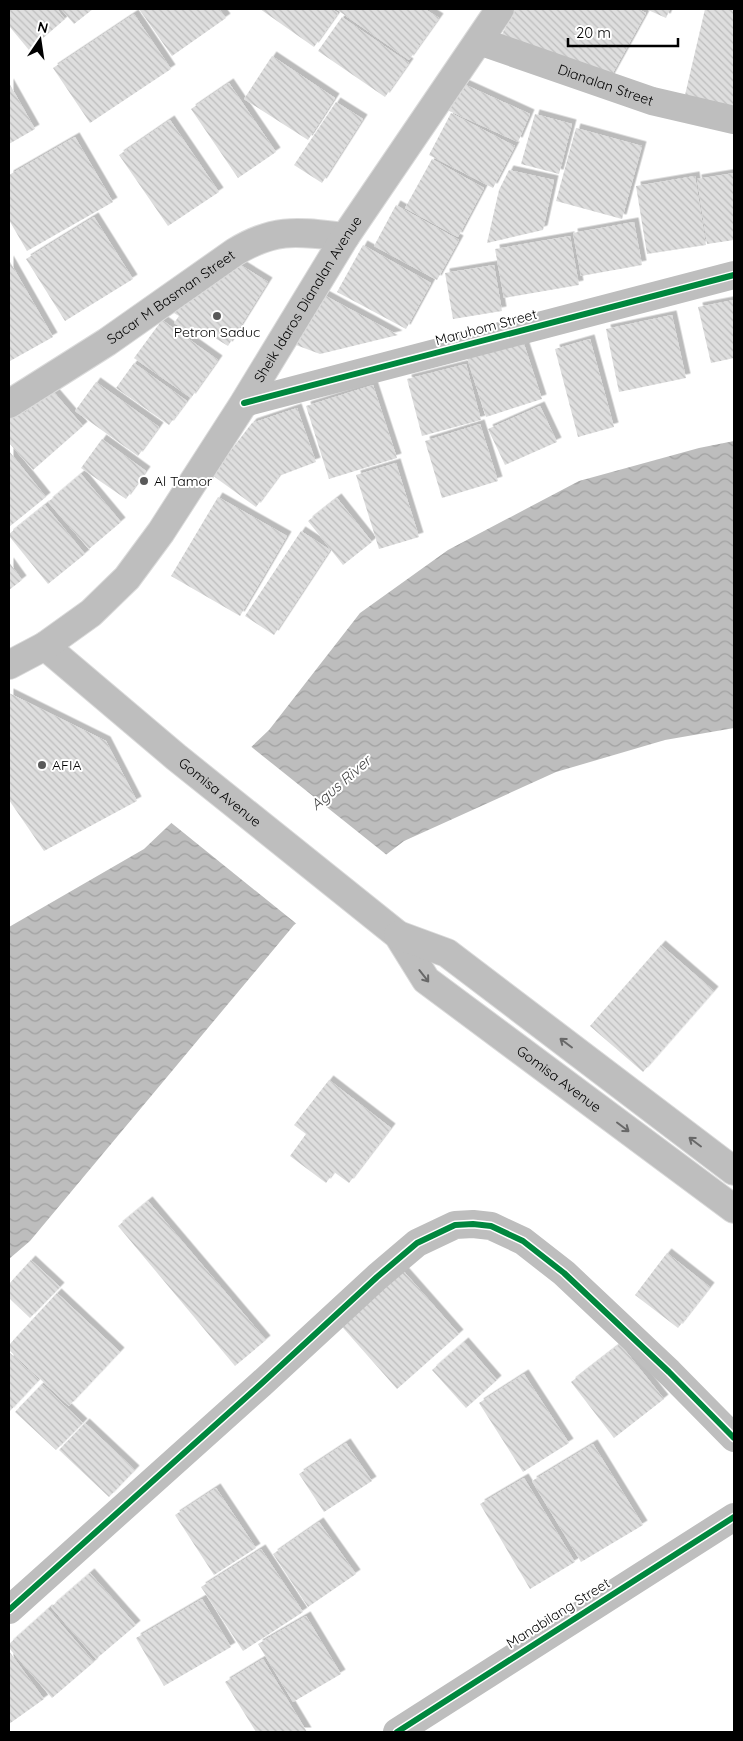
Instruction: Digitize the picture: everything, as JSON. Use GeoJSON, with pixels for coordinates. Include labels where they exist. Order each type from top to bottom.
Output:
{"type":"FeatureCollection","features":[{"type":"Feature","properties":{"kind":"main road","name":"Sheik Idaros Dianalan Avenue"},"geometry":{"type":"LineString","coordinates":[[9,665],[44,646],[91,613],[127,578],[161,532],[244,403],[345,237],[500,9]]}},
{"type":"Feature","properties":{"kind":"main road","name":"Dianalan Street"},"geometry":{"type":"LineString","coordinates":[[479,42],[652,101],[734,120]]}},
{"type":"Feature","properties":{"kind":"main road","name":"Sacar M Basman Street"},"geometry":{"type":"LineString","coordinates":[[9,404],[107,342],[254,240],[277,233],[304,232],[345,237]]}},
{"type":"Feature","properties":{"kind":"main road","name":"Maruhom Street"},"geometry":{"type":"LineString","coordinates":[[244,403],[734,275]]}},
{"type":"Feature","properties":{"kind":"main road","name":"Gomisa Avenue"},"geometry":{"type":"LineString","coordinates":[[44,646],[176,757],[398,935],[447,953],[734,1171]]}},
{"type":"Feature","properties":{"kind":"main road","name":"Gomisa Avenue"},"geometry":{"type":"LineString","coordinates":[[398,935],[426,980],[734,1209]]}},
{"type":"Feature","properties":{"kind":"main road"},"geometry":{"type":"LineString","coordinates":[[9,1610],[261,1384],[377,1276],[417,1243],[455,1224],[491,1226],[523,1241],[571,1280],[669,1372],[734,1438]]}},
{"type":"Feature","properties":{"kind":"main road","name":"Manabilang Street"},"geometry":{"type":"LineString","coordinates":[[397,1732],[734,1517]]}},
{"type":"Feature","properties":{"kind":"water","name":"Agus River"},"geometry":{"type":"Polygon","coordinates":[[[734,441],[734,728],[665,740],[556,772],[404,841],[294,925],[30,1241],[9,1259],[9,927],[144,849],[269,730],[360,613],[448,550],[579,481],[699,448],[734,441]]]}},
{"type":"Feature","properties":{"kind":"pier"},"geometry":{"type":"Polygon","coordinates":[[[249,745],[388,856],[298,925],[169,821],[249,745]]]}},
{"type":"Feature","properties":{"kind":"building"},"geometry":{"type":"Polygon","coordinates":[[[9,9],[57,9],[65,19],[29,50],[9,26],[9,9]]]}},
{"type":"Feature","properties":{"kind":"building"},"geometry":{"type":"Polygon","coordinates":[[[61,9],[93,9],[74,24],[61,9]]]}},
{"type":"Feature","properties":{"kind":"building"},"geometry":{"type":"Polygon","coordinates":[[[139,9],[219,9],[226,18],[172,56],[139,9]]]}},
{"type":"Feature","properties":{"kind":"building"},"geometry":{"type":"Polygon","coordinates":[[[260,9],[332,9],[338,13],[314,47],[260,9]]]}},
{"type":"Feature","properties":{"kind":"building"},"geometry":{"type":"Polygon","coordinates":[[[336,9],[425,9],[439,18],[409,60],[336,9]]]}},
{"type":"Feature","properties":{"kind":"building"},"geometry":{"type":"Polygon","coordinates":[[[515,9],[638,9],[646,13],[604,89],[499,40],[515,9]]]}},
{"type":"Feature","properties":{"kind":"building"},"geometry":{"type":"Polygon","coordinates":[[[646,9],[670,9],[666,18],[646,9]]]}},
{"type":"Feature","properties":{"kind":"building"},"geometry":{"type":"Polygon","coordinates":[[[705,9],[734,9],[734,121],[682,108],[705,9]]]}},
{"type":"Feature","properties":{"kind":"building"},"geometry":{"type":"Polygon","coordinates":[[[134,14],[171,69],[90,123],[53,68],[134,14]]]}},
{"type":"Feature","properties":{"kind":"building"},"geometry":{"type":"Polygon","coordinates":[[[342,17],[409,63],[385,97],[318,51],[342,17]]]}},
{"type":"Feature","properties":{"kind":"building"},"geometry":{"type":"Polygon","coordinates":[[[272,56],[335,98],[308,140],[244,99],[272,56]]]}},
{"type":"Feature","properties":{"kind":"building"},"geometry":{"type":"Polygon","coordinates":[[[457,81],[530,114],[518,142],[445,109],[457,81]]]}},
{"type":"Feature","properties":{"kind":"building"},"geometry":{"type":"Polygon","coordinates":[[[9,83],[35,129],[9,144],[9,83]]]}},
{"type":"Feature","properties":{"kind":"building"},"geometry":{"type":"Polygon","coordinates":[[[229,83],[276,152],[238,178],[191,109],[229,83]]]}},
{"type":"Feature","properties":{"kind":"building"},"geometry":{"type":"Polygon","coordinates":[[[336,102],[363,119],[322,183],[294,165],[336,102]]]}},
{"type":"Feature","properties":{"kind":"building"},"geometry":{"type":"Polygon","coordinates":[[[451,113],[515,146],[493,188],[429,155],[451,113]]]}},
{"type":"Feature","properties":{"kind":"building"},"geometry":{"type":"Polygon","coordinates":[[[535,114],[572,124],[559,174],[521,164],[535,114]]]}},
{"type":"Feature","properties":{"kind":"building"},"geometry":{"type":"Polygon","coordinates":[[[170,120],[219,192],[168,226],[119,155],[170,120]]]}},
{"type":"Feature","properties":{"kind":"building"},"geometry":{"type":"Polygon","coordinates":[[[576,128],[642,146],[622,219],[556,201],[576,128]]]}},
{"type":"Feature","properties":{"kind":"building"},"geometry":{"type":"Polygon","coordinates":[[[75,137],[113,202],[27,251],[9,220],[9,175],[75,137]]]}},
{"type":"Feature","properties":{"kind":"building"},"geometry":{"type":"Polygon","coordinates":[[[432,159],[484,188],[458,237],[405,208],[432,159]]]}},
{"type":"Feature","properties":{"kind":"building"},"geometry":{"type":"Polygon","coordinates":[[[509,170],[554,180],[543,230],[487,243],[499,190],[509,170]]]}},
{"type":"Feature","properties":{"kind":"building"},"geometry":{"type":"Polygon","coordinates":[[[734,173],[734,240],[707,244],[697,179],[734,173]]]}},
{"type":"Feature","properties":{"kind":"building"},"geometry":{"type":"Polygon","coordinates":[[[695,176],[706,245],[647,254],[636,186],[695,176]]]}},
{"type":"Feature","properties":{"kind":"building"},"geometry":{"type":"Polygon","coordinates":[[[396,205],[459,240],[437,280],[374,246],[396,205]]]}},
{"type":"Feature","properties":{"kind":"building"},"geometry":{"type":"Polygon","coordinates":[[[94,217],[133,279],[65,321],[26,259],[94,217]]]}},
{"type":"Feature","properties":{"kind":"building"},"geometry":{"type":"Polygon","coordinates":[[[634,222],[642,265],[581,276],[573,233],[634,222]]]}},
{"type":"Feature","properties":{"kind":"building"},"geometry":{"type":"Polygon","coordinates":[[[570,236],[579,285],[504,298],[495,249],[570,236]]]}},
{"type":"Feature","properties":{"kind":"building"},"geometry":{"type":"Polygon","coordinates":[[[363,245],[431,283],[406,329],[337,292],[363,245]]]}},
{"type":"Feature","properties":{"kind":"building"},"geometry":{"type":"Polygon","coordinates":[[[9,260],[53,337],[10,361],[9,358],[9,260]]]}},
{"type":"Feature","properties":{"kind":"building"},"geometry":{"type":"Polygon","coordinates":[[[234,261],[268,282],[228,346],[202,330],[197,337],[174,323],[179,316],[164,307],[234,261]]]}},
{"type":"Feature","properties":{"kind":"building"},"geometry":{"type":"Polygon","coordinates":[[[494,265],[502,311],[453,319],[445,273],[494,265]]]}},
{"type":"Feature","properties":{"kind":"building"},"geometry":{"type":"Polygon","coordinates":[[[324,295],[398,335],[320,354],[296,345],[324,295]]]}},
{"type":"Feature","properties":{"kind":"building"},"geometry":{"type":"Polygon","coordinates":[[[734,300],[734,358],[711,363],[698,307],[734,300]]]}},
{"type":"Feature","properties":{"kind":"building"},"geometry":{"type":"Polygon","coordinates":[[[672,315],[686,378],[619,392],[606,329],[672,315]]]}},
{"type":"Feature","properties":{"kind":"building"},"geometry":{"type":"Polygon","coordinates":[[[162,320],[218,360],[191,398],[134,358],[162,320]]]}},
{"type":"Feature","properties":{"kind":"building"},"geometry":{"type":"Polygon","coordinates":[[[590,339],[614,427],[578,437],[555,349],[590,339]]]}},
{"type":"Feature","properties":{"kind":"building"},"geometry":{"type":"Polygon","coordinates":[[[523,341],[542,399],[486,417],[467,358],[523,341]]]}},
{"type":"Feature","properties":{"kind":"building"},"geometry":{"type":"Polygon","coordinates":[[[134,363],[187,401],[169,425],[116,388],[134,363]]]}},
{"type":"Feature","properties":{"kind":"building"},"geometry":{"type":"Polygon","coordinates":[[[466,364],[481,420],[422,436],[407,379],[466,364]]]}},
{"type":"Feature","properties":{"kind":"building"},"geometry":{"type":"Polygon","coordinates":[[[96,382],[159,427],[138,456],[75,411],[96,382]]]}},
{"type":"Feature","properties":{"kind":"building"},"geometry":{"type":"Polygon","coordinates":[[[373,385],[397,458],[329,479],[306,406],[373,385]]]}},
{"type":"Feature","properties":{"kind":"building"},"geometry":{"type":"Polygon","coordinates":[[[52,390],[83,426],[33,470],[9,443],[9,413],[18,405],[25,413],[52,390]]]}},
{"type":"Feature","properties":{"kind":"building"},"geometry":{"type":"Polygon","coordinates":[[[540,406],[557,442],[505,465],[488,429],[540,406]]]}},
{"type":"Feature","properties":{"kind":"building"},"geometry":{"type":"Polygon","coordinates":[[[297,408],[316,462],[279,476],[256,507],[212,475],[252,423],[297,408]]]}},
{"type":"Feature","properties":{"kind":"building"},"geometry":{"type":"Polygon","coordinates":[[[480,424],[498,481],[442,498],[425,441],[480,424]]]}},
{"type":"Feature","properties":{"kind":"building"},"geometry":{"type":"Polygon","coordinates":[[[102,439],[146,471],[126,499],[81,468],[102,439]]]}},
{"type":"Feature","properties":{"kind":"building"},"geometry":{"type":"Polygon","coordinates":[[[9,451],[46,497],[9,527],[9,451]]]}},
{"type":"Feature","properties":{"kind":"building"},"geometry":{"type":"Polygon","coordinates":[[[396,463],[419,537],[379,549],[356,475],[396,463]]]}},
{"type":"Feature","properties":{"kind":"building"},"geometry":{"type":"Polygon","coordinates":[[[81,474],[121,522],[89,549],[48,502],[81,474]]]}},
{"type":"Feature","properties":{"kind":"building"},"geometry":{"type":"Polygon","coordinates":[[[218,497],[287,536],[240,616],[171,576],[218,497]]]}},
{"type":"Feature","properties":{"kind":"building"},"geometry":{"type":"Polygon","coordinates":[[[337,498],[372,542],[343,565],[308,521],[337,498]]]}},
{"type":"Feature","properties":{"kind":"building"},"geometry":{"type":"Polygon","coordinates":[[[45,505],[85,554],[48,584],[9,536],[9,534],[45,505]]]}},
{"type":"Feature","properties":{"kind":"building"},"geometry":{"type":"Polygon","coordinates":[[[301,531],[330,550],[274,635],[245,616],[301,531]]]}},
{"type":"Feature","properties":{"kind":"building"},"geometry":{"type":"Polygon","coordinates":[[[9,562],[22,580],[9,590],[9,562]]]}},
{"type":"Feature","properties":{"kind":"building"},"geometry":{"type":"Polygon","coordinates":[[[9,693],[106,741],[137,801],[44,851],[9,800],[9,693]]]}},
{"type":"Feature","properties":{"kind":"building"},"geometry":{"type":"Polygon","coordinates":[[[661,945],[714,991],[643,1072],[590,1026],[661,945]]]}},
{"type":"Feature","properties":{"kind":"building"},"geometry":{"type":"Polygon","coordinates":[[[329,1080],[391,1128],[349,1183],[334,1172],[326,1183],[290,1156],[306,1134],[294,1125],[329,1080]]]}},
{"type":"Feature","properties":{"kind":"building"},"geometry":{"type":"Polygon","coordinates":[[[148,1201],[266,1340],[235,1366],[118,1226],[148,1201]]]}},
{"type":"Feature","properties":{"kind":"building"},"geometry":{"type":"Polygon","coordinates":[[[667,1253],[710,1287],[678,1328],[635,1295],[667,1253]]]}},
{"type":"Feature","properties":{"kind":"building"},"geometry":{"type":"Polygon","coordinates":[[[31,1260],[60,1287],[30,1318],[9,1298],[9,1284],[31,1260]]]}},
{"type":"Feature","properties":{"kind":"building"},"geometry":{"type":"Polygon","coordinates":[[[399,1266],[459,1334],[397,1389],[337,1321],[399,1266]]]}},
{"type":"Feature","properties":{"kind":"building"},"geometry":{"type":"Polygon","coordinates":[[[57,1293],[120,1352],[69,1406],[9,1350],[9,1345],[57,1293]]]}},
{"type":"Feature","properties":{"kind":"building"},"geometry":{"type":"Polygon","coordinates":[[[464,1342],[497,1380],[466,1408],[432,1370],[464,1342]]]}},
{"type":"Feature","properties":{"kind":"building"},"geometry":{"type":"Polygon","coordinates":[[[620,1344],[664,1399],[614,1438],[571,1382],[620,1344]]]}},
{"type":"Feature","properties":{"kind":"building"},"geometry":{"type":"Polygon","coordinates":[[[9,1352],[39,1380],[9,1412],[9,1352]]]}},
{"type":"Feature","properties":{"kind":"building"},"geometry":{"type":"Polygon","coordinates":[[[524,1374],[569,1443],[523,1472],[479,1403],[524,1374]]]}},
{"type":"Feature","properties":{"kind":"building"},"geometry":{"type":"Polygon","coordinates":[[[42,1384],[83,1423],[56,1450],[15,1412],[42,1384]]]}},
{"type":"Feature","properties":{"kind":"building"},"geometry":{"type":"Polygon","coordinates":[[[85,1423],[135,1470],[109,1497],[59,1450],[85,1423]]]}},
{"type":"Feature","properties":{"kind":"building"},"geometry":{"type":"Polygon","coordinates":[[[346,1443],[372,1481],[324,1512],[299,1474],[346,1443]]]}},
{"type":"Feature","properties":{"kind":"building"},"geometry":{"type":"Polygon","coordinates":[[[593,1444],[643,1525],[581,1562],[532,1481],[593,1444]]]}},
{"type":"Feature","properties":{"kind":"building"},"geometry":{"type":"Polygon","coordinates":[[[524,1478],[575,1562],[530,1589],[480,1504],[524,1478]]]}},
{"type":"Feature","properties":{"kind":"building"},"geometry":{"type":"Polygon","coordinates":[[[216,1488],[256,1548],[214,1575],[175,1515],[216,1488]]]}},
{"type":"Feature","properties":{"kind":"building"},"geometry":{"type":"Polygon","coordinates":[[[319,1522],[356,1574],[308,1607],[273,1554],[319,1522]]]}},
{"type":"Feature","properties":{"kind":"building"},"geometry":{"type":"Polygon","coordinates":[[[261,1549],[303,1612],[243,1651],[201,1587],[261,1549]]]}},
{"type":"Feature","properties":{"kind":"building"},"geometry":{"type":"Polygon","coordinates":[[[90,1573],[136,1625],[96,1659],[51,1607],[90,1573]]]}},
{"type":"Feature","properties":{"kind":"building"},"geometry":{"type":"Polygon","coordinates":[[[202,1599],[231,1647],[164,1686],[136,1638],[202,1599]]]}},
{"type":"Feature","properties":{"kind":"building"},"geometry":{"type":"Polygon","coordinates":[[[48,1609],[94,1662],[52,1698],[9,1648],[9,1644],[48,1609]]]}},
{"type":"Feature","properties":{"kind":"building"},"geometry":{"type":"Polygon","coordinates":[[[306,1616],[341,1674],[293,1702],[258,1644],[306,1616]]]}},
{"type":"Feature","properties":{"kind":"building"},"geometry":{"type":"Polygon","coordinates":[[[9,1651],[44,1699],[9,1724],[9,1651]]]}},
{"type":"Feature","properties":{"kind":"building"},"geometry":{"type":"Polygon","coordinates":[[[263,1659],[307,1732],[256,1732],[225,1682],[263,1659]]]}},
{"type":"Feature","properties":{"kind":"cycle path"},"geometry":{"type":"LineString","coordinates":[[244,403],[734,275]]}},
{"type":"Feature","properties":{"kind":"cycle path"},"geometry":{"type":"LineString","coordinates":[[9,1610],[261,1384],[377,1277],[417,1243],[455,1225],[491,1226],[523,1241],[564,1273],[669,1372],[734,1438]]}},
{"type":"Feature","properties":{"kind":"cycle path"},"geometry":{"type":"LineString","coordinates":[[397,1732],[734,1517]]}},
{"type":"Feature","properties":{"kind":"place","name":"Petron Saduc"},"geometry":{"type":"Point","coordinates":[217,316]}},
{"type":"Feature","properties":{"kind":"place","name":"Al Tamor"},"geometry":{"type":"Point","coordinates":[144,481]}},
{"type":"Feature","properties":{"kind":"place","name":"AFIA"},"geometry":{"type":"Point","coordinates":[42,765]}}]}
